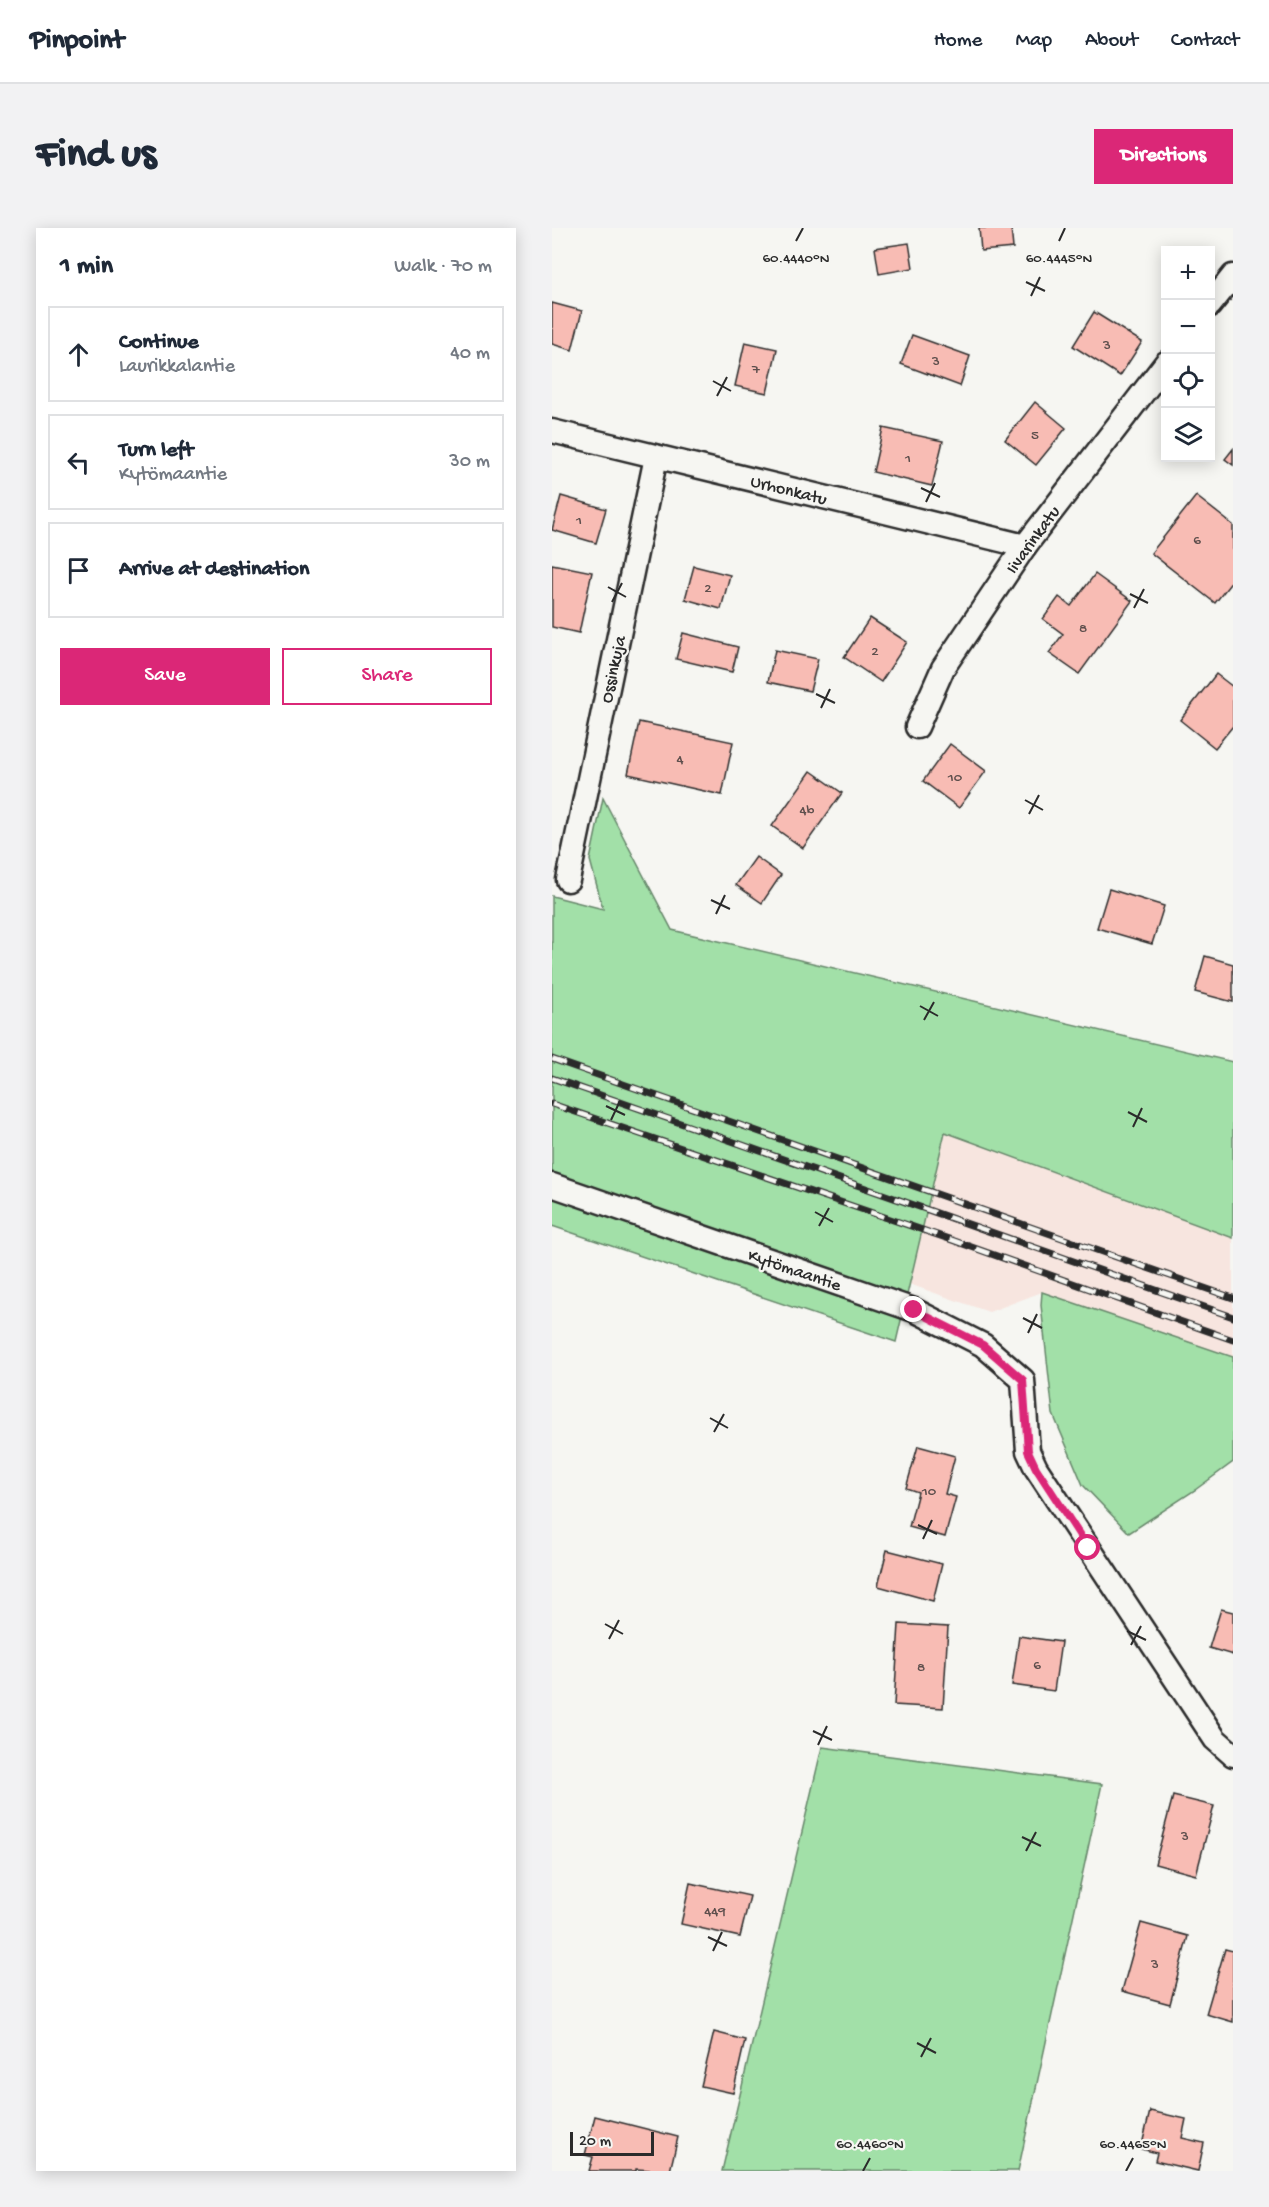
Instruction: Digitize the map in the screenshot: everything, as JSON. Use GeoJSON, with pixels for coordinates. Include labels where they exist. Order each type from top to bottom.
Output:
{"type":"FeatureCollection","features":[{"type":"Feature","properties":{"kind":"street"},"geometry":{"type":"LineString","coordinates":[[1214,300],[1233,276]]}},
{"type":"Feature","properties":{"kind":"street","name":"Iivarinkatu"},"geometry":{"type":"LineString","coordinates":[[917,727],[944,668],[1025,546],[1161,369]]}},
{"type":"Feature","properties":{"kind":"street","name":"Urhonkatu"},"geometry":{"type":"LineString","coordinates":[[552,431],[1025,546]]}},
{"type":"Feature","properties":{"kind":"street","name":"Ossinkuja"},"geometry":{"type":"LineString","coordinates":[[568,880],[656,457]]}},
{"type":"Feature","properties":{"kind":"street","name":"Kytömaantie"},"geometry":{"type":"LineString","coordinates":[[552,1185],[914,1310],[983,1345],[1023,1380],[1028,1451],[1036,1468],[1215,1739],[1233,1755]]}},
{"type":"Feature","properties":{"kind":"shaded area"},"geometry":{"type":"Polygon","coordinates":[[[945,1131],[1233,1238],[1233,1357],[1042,1292],[989,1312],[552,1159],[945,1131]]]}},
{"type":"Feature","properties":{"kind":"green space"},"geometry":{"type":"Polygon","coordinates":[[[603,798],[672,930],[1233,1062],[1233,1238],[945,1132],[896,1342],[552,1226],[552,896],[603,909],[590,860],[603,798]]]}},
{"type":"Feature","properties":{"kind":"green space"},"geometry":{"type":"Polygon","coordinates":[[[1042,1292],[1233,1357],[1233,1462],[1129,1533],[1083,1485],[1053,1414],[1041,1305],[1042,1292]]]}},
{"type":"Feature","properties":{"kind":"green space"},"geometry":{"type":"Polygon","coordinates":[[[822,1747],[1102,1784],[1018,2171],[722,2171],[822,1747]]]}},
{"type":"Feature","properties":{"kind":"building"},"geometry":{"type":"Polygon","coordinates":[[[979,228],[1011,228],[1013,248],[981,251],[979,228]]]}},
{"type":"Feature","properties":{"kind":"building"},"geometry":{"type":"Polygon","coordinates":[[[909,243],[913,268],[879,274],[875,248],[909,243]]]}},
{"type":"Feature","properties":{"kind":"building"},"geometry":{"type":"Polygon","coordinates":[[[552,303],[582,311],[572,350],[552,344],[552,303]]]}},
{"type":"Feature","properties":{"kind":"building"},"geometry":{"type":"Polygon","coordinates":[[[1094,312],[1142,342],[1120,376],[1073,346],[1094,312]]]}},
{"type":"Feature","properties":{"kind":"building"},"geometry":{"type":"Polygon","coordinates":[[[912,335],[970,356],[960,386],[901,364],[912,335]]]}},
{"type":"Feature","properties":{"kind":"building"},"geometry":{"type":"Polygon","coordinates":[[[745,342],[777,349],[767,393],[735,386],[745,342]]]}},
{"type":"Feature","properties":{"kind":"building"},"geometry":{"type":"Polygon","coordinates":[[[1035,402],[1066,428],[1036,465],[1005,440],[1035,402]]]}},
{"type":"Feature","properties":{"kind":"building"},"geometry":{"type":"Polygon","coordinates":[[[883,428],[943,441],[932,486],[873,472],[883,428]]]}},
{"type":"Feature","properties":{"kind":"building"},"geometry":{"type":"Polygon","coordinates":[[[1233,449],[1233,465],[1225,459],[1233,449]]]}},
{"type":"Feature","properties":{"kind":"building"},"geometry":{"type":"Polygon","coordinates":[[[561,496],[606,509],[596,543],[552,530],[561,496]]]}},
{"type":"Feature","properties":{"kind":"building"},"geometry":{"type":"Polygon","coordinates":[[[1196,496],[1233,525],[1233,580],[1215,603],[1151,553],[1196,496]]]}},
{"type":"Feature","properties":{"kind":"building"},"geometry":{"type":"Polygon","coordinates":[[[552,564],[592,572],[579,633],[552,627],[552,564]]]}},
{"type":"Feature","properties":{"kind":"building"},"geometry":{"type":"Polygon","coordinates":[[[694,566],[730,575],[721,609],[685,599],[694,566]]]}},
{"type":"Feature","properties":{"kind":"building"},"geometry":{"type":"Polygon","coordinates":[[[1095,574],[1132,601],[1079,674],[1049,653],[1063,634],[1043,619],[1059,597],[1071,606],[1095,574]]]}},
{"type":"Feature","properties":{"kind":"building"},"geometry":{"type":"Polygon","coordinates":[[[870,618],[907,642],[881,682],[844,657],[870,618]]]}},
{"type":"Feature","properties":{"kind":"building"},"geometry":{"type":"Polygon","coordinates":[[[683,633],[738,647],[732,672],[676,659],[683,633]]]}},
{"type":"Feature","properties":{"kind":"building"},"geometry":{"type":"Polygon","coordinates":[[[775,650],[818,659],[810,691],[768,682],[775,650]]]}},
{"type":"Feature","properties":{"kind":"building"},"geometry":{"type":"Polygon","coordinates":[[[1216,674],[1233,687],[1233,726],[1215,748],[1180,720],[1216,674]]]}},
{"type":"Feature","properties":{"kind":"building"},"geometry":{"type":"Polygon","coordinates":[[[639,722],[733,742],[722,795],[628,774],[639,722]]]}},
{"type":"Feature","properties":{"kind":"building"},"geometry":{"type":"Polygon","coordinates":[[[950,744],[986,771],[959,808],[923,781],[950,744]]]}},
{"type":"Feature","properties":{"kind":"building"},"geometry":{"type":"Polygon","coordinates":[[[811,771],[842,793],[803,848],[772,826],[811,771]]]}},
{"type":"Feature","properties":{"kind":"building"},"geometry":{"type":"Polygon","coordinates":[[[756,857],[781,875],[762,903],[736,885],[756,857]]]}},
{"type":"Feature","properties":{"kind":"building"},"geometry":{"type":"Polygon","coordinates":[[[1109,889],[1164,906],[1152,944],[1097,928],[1109,889]]]}},
{"type":"Feature","properties":{"kind":"building"},"geometry":{"type":"Polygon","coordinates":[[[1205,956],[1233,964],[1233,1002],[1195,992],[1205,956]]]}},
{"type":"Feature","properties":{"kind":"building"},"geometry":{"type":"Polygon","coordinates":[[[918,1446],[955,1456],[945,1494],[956,1497],[945,1537],[909,1527],[918,1492],[906,1488],[918,1446]]]}},
{"type":"Feature","properties":{"kind":"building"},"geometry":{"type":"Polygon","coordinates":[[[887,1550],[942,1564],[933,1601],[878,1586],[887,1550]]]}},
{"type":"Feature","properties":{"kind":"building"},"geometry":{"type":"Polygon","coordinates":[[[1221,1609],[1233,1612],[1233,1655],[1209,1648],[1221,1609]]]}},
{"type":"Feature","properties":{"kind":"building"},"geometry":{"type":"Polygon","coordinates":[[[899,1624],[948,1627],[943,1708],[894,1705],[899,1624]]]}},
{"type":"Feature","properties":{"kind":"building"},"geometry":{"type":"Polygon","coordinates":[[[1019,1636],[1061,1642],[1054,1691],[1012,1685],[1019,1636]]]}},
{"type":"Feature","properties":{"kind":"building"},"geometry":{"type":"Polygon","coordinates":[[[1173,1796],[1214,1806],[1196,1875],[1155,1864],[1173,1796]]]}},
{"type":"Feature","properties":{"kind":"building"},"geometry":{"type":"Polygon","coordinates":[[[690,1883],[750,1896],[740,1937],[681,1924],[690,1883]]]}},
{"type":"Feature","properties":{"kind":"building"},"geometry":{"type":"Polygon","coordinates":[[[1141,1923],[1188,1936],[1170,2004],[1122,1991],[1141,1923]]]}},
{"type":"Feature","properties":{"kind":"building"},"geometry":{"type":"Polygon","coordinates":[[[1225,1949],[1233,1951],[1233,2022],[1206,2014],[1225,1949]]]}},
{"type":"Feature","properties":{"kind":"building"},"geometry":{"type":"Polygon","coordinates":[[[714,2032],[745,2040],[733,2093],[701,2086],[714,2032]]]}},
{"type":"Feature","properties":{"kind":"building"},"geometry":{"type":"Polygon","coordinates":[[[1150,2111],[1186,2119],[1182,2138],[1204,2143],[1198,2171],[1155,2161],[1157,2153],[1141,2149],[1150,2111]]]}},
{"type":"Feature","properties":{"kind":"building"},"geometry":{"type":"Polygon","coordinates":[[[595,2116],[678,2137],[670,2171],[636,2169],[636,2171],[589,2171],[593,2157],[585,2155],[595,2116]]]}},
{"type":"Feature","properties":{"kind":"railway"},"geometry":{"type":"LineString","coordinates":[[552,1059],[1233,1298]]}},
{"type":"Feature","properties":{"kind":"railway"},"geometry":{"type":"LineString","coordinates":[[552,1078],[1233,1317]]}},
{"type":"Feature","properties":{"kind":"railway"},"geometry":{"type":"LineString","coordinates":[[552,1104],[949,1239],[1233,1340]]}},
{"type":"Feature","properties":{"kind":"route"},"geometry":{"type":"LineString","coordinates":[[914,1310],[983,1345],[1023,1380],[1028,1451],[1036,1468],[1088,1548]]}}]}
